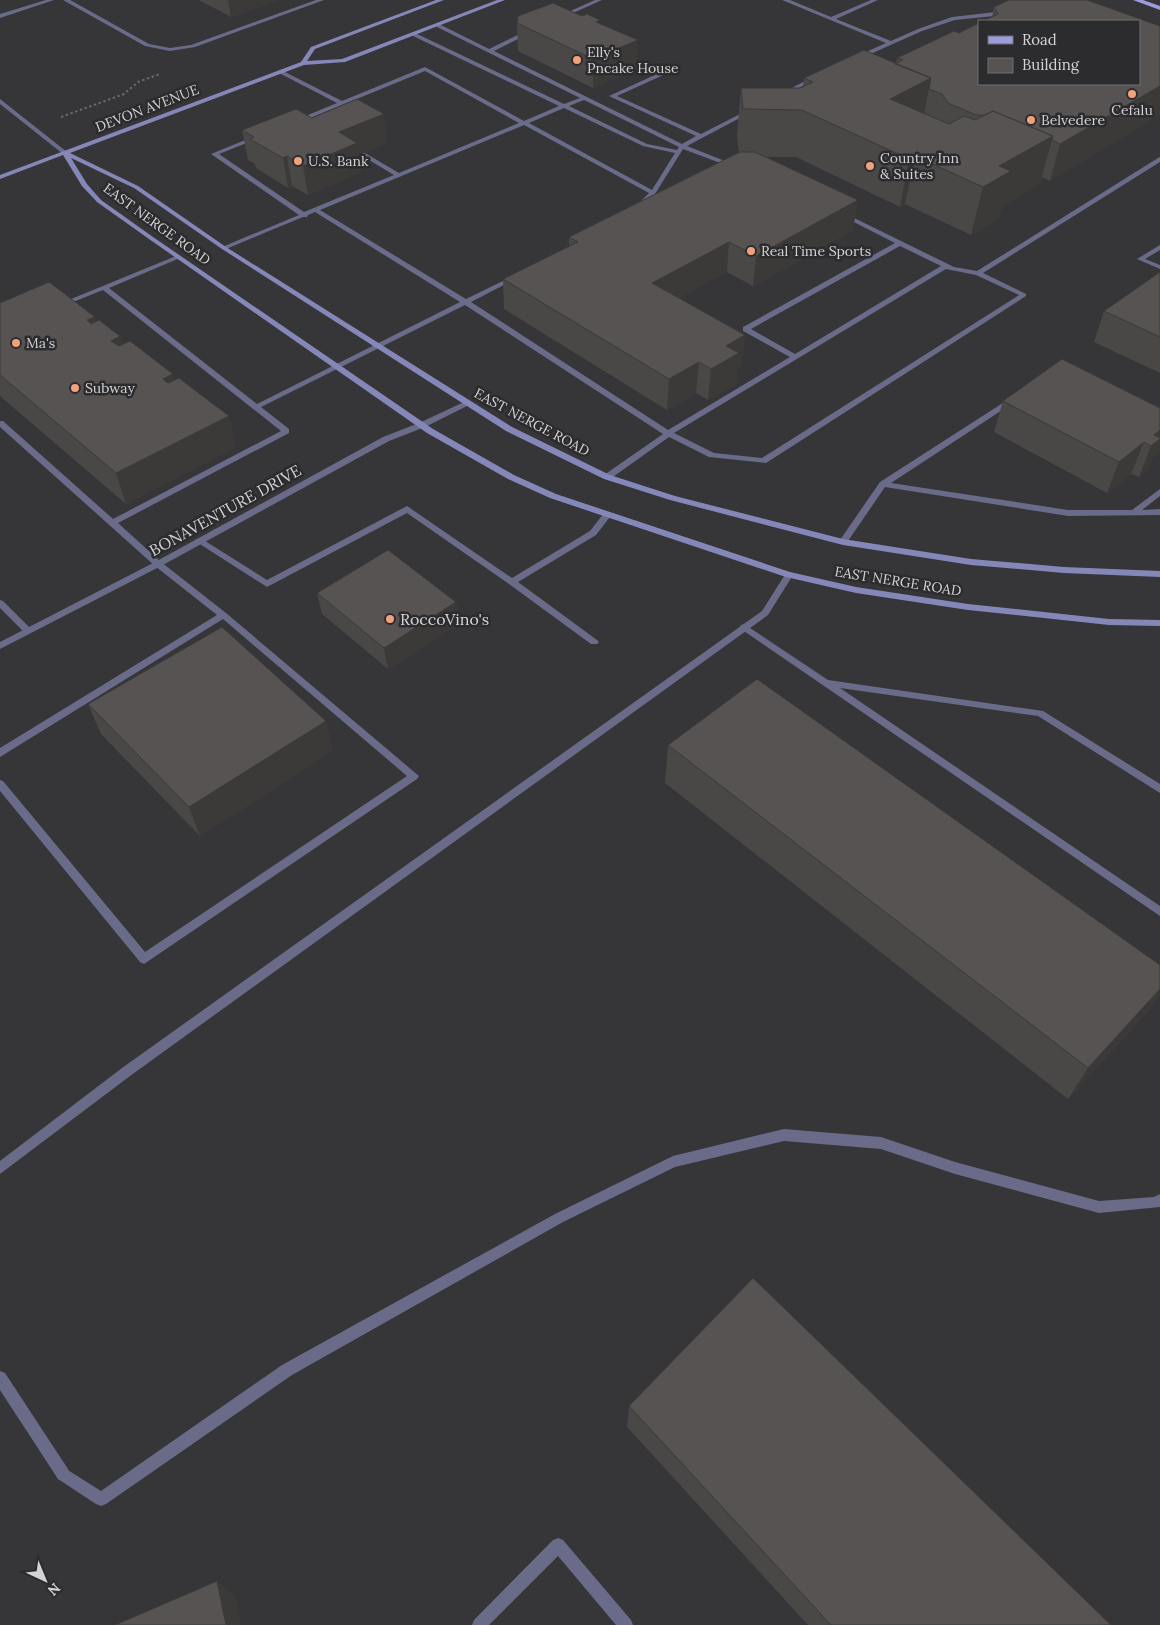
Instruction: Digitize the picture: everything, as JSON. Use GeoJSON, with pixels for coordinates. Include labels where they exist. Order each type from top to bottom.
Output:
{"type":"FeatureCollection","features":[{"type":"Feature","properties":{"kind":"main road","name":"DEVON AVENUE"},"geometry":{"type":"LineString","coordinates":[[303,63],[312,48],[441,0]]}},
{"type":"Feature","properties":{"kind":"main road","name":"DEVON AVENUE"},"geometry":{"type":"LineString","coordinates":[[0,177],[303,63],[343,61],[502,0]]}},
{"type":"Feature","properties":{"kind":"main road"},"geometry":{"type":"LineString","coordinates":[[1136,0],[1160,8]]}},
{"type":"Feature","properties":{"kind":"main road","name":"EAST NERGE ROAD"},"geometry":{"type":"LineString","coordinates":[[65,153],[136,187],[224,248],[378,345],[467,404],[543,447],[607,477],[673,498],[843,542],[972,562],[1064,570],[1160,574]]}},
{"type":"Feature","properties":{"kind":"main road","name":"EAST NERGE ROAD"},"geometry":{"type":"LineString","coordinates":[[65,153],[84,185],[99,201],[178,257],[422,425],[473,457],[553,496],[607,516],[789,575],[856,590],[968,607],[1109,622],[1160,623]]}},
{"type":"Feature","properties":{"kind":"street"},"geometry":{"type":"LineString","coordinates":[[0,16],[52,0]]}},
{"type":"Feature","properties":{"kind":"street"},"geometry":{"type":"LineString","coordinates":[[66,0],[148,45],[158,49],[174,50],[193,46],[321,0]]}},
{"type":"Feature","properties":{"kind":"street"},"geometry":{"type":"LineString","coordinates":[[556,19],[599,0]]}},
{"type":"Feature","properties":{"kind":"street"},"geometry":{"type":"LineString","coordinates":[[785,0],[890,44]]}},
{"type":"Feature","properties":{"kind":"street"},"geometry":{"type":"LineString","coordinates":[[831,19],[875,0]]}},
{"type":"Feature","properties":{"kind":"street"},"geometry":{"type":"LineString","coordinates":[[850,62],[920,30],[954,18],[1008,12]]}},
{"type":"Feature","properties":{"kind":"street"},"geometry":{"type":"LineString","coordinates":[[437,25],[584,98],[680,149],[743,169]]}},
{"type":"Feature","properties":{"kind":"street"},"geometry":{"type":"LineString","coordinates":[[489,51],[530,31]]}},
{"type":"Feature","properties":{"kind":"street"},"geometry":{"type":"LineString","coordinates":[[413,34],[645,145],[680,149]]}},
{"type":"Feature","properties":{"kind":"street"},"geometry":{"type":"LineString","coordinates":[[295,122],[425,70],[653,193]]}},
{"type":"Feature","properties":{"kind":"street"},"geometry":{"type":"LineString","coordinates":[[668,71],[612,96],[702,136]]}},
{"type":"Feature","properties":{"kind":"street"},"geometry":{"type":"LineString","coordinates":[[281,72],[341,103]]}},
{"type":"Feature","properties":{"kind":"street"},"geometry":{"type":"LineString","coordinates":[[775,98],[818,76]]}},
{"type":"Feature","properties":{"kind":"street"},"geometry":{"type":"LineString","coordinates":[[224,248],[317,211],[584,98]]}},
{"type":"Feature","properties":{"kind":"street"},"geometry":{"type":"LineString","coordinates":[[0,101],[65,153]]}},
{"type":"Feature","properties":{"kind":"street"},"geometry":{"type":"LineString","coordinates":[[632,212],[653,193],[680,149],[759,106]]}},
{"type":"Feature","properties":{"kind":"street"},"geometry":{"type":"LineString","coordinates":[[304,119],[312,124]]}},
{"type":"Feature","properties":{"kind":"street"},"geometry":{"type":"LineString","coordinates":[[268,133],[214,154],[304,216]]}},
{"type":"Feature","properties":{"kind":"street"},"geometry":{"type":"LineString","coordinates":[[344,143],[400,176]]}},
{"type":"Feature","properties":{"kind":"street"},"geometry":{"type":"LineString","coordinates":[[978,273],[1160,159]]}},
{"type":"Feature","properties":{"kind":"street"},"geometry":{"type":"LineString","coordinates":[[317,211],[466,302],[669,433],[712,455],[763,462],[1024,295],[978,273],[952,269],[838,213]]}},
{"type":"Feature","properties":{"kind":"street"},"geometry":{"type":"LineString","coordinates":[[795,357],[746,329],[900,243]]}},
{"type":"Feature","properties":{"kind":"street"},"geometry":{"type":"LineString","coordinates":[[1160,246],[1140,259],[1160,267]]}},
{"type":"Feature","properties":{"kind":"street"},"geometry":{"type":"LineString","coordinates":[[49,310],[178,257]]}},
{"type":"Feature","properties":{"kind":"street"},"geometry":{"type":"LineString","coordinates":[[607,477],[669,433],[946,266]]}},
{"type":"Feature","properties":{"kind":"street"},"geometry":{"type":"LineString","coordinates":[[256,407],[525,272]]}},
{"type":"Feature","properties":{"kind":"street"},"geometry":{"type":"LineString","coordinates":[[105,288],[286,431],[112,523]]}},
{"type":"Feature","properties":{"kind":"street"},"geometry":{"type":"LineString","coordinates":[[843,542],[883,484],[1021,395]]}},
{"type":"Feature","properties":{"kind":"street","name":"BONAVENTURE DRIVE"},"geometry":{"type":"LineString","coordinates":[[0,646],[158,564],[386,439],[467,404]]}},
{"type":"Feature","properties":{"kind":"street"},"geometry":{"type":"LineString","coordinates":[[0,423],[158,564],[414,776],[144,958],[0,784]]}},
{"type":"Feature","properties":{"kind":"street"},"geometry":{"type":"LineString","coordinates":[[883,484],[1068,513],[1160,512]]}},
{"type":"Feature","properties":{"kind":"street"},"geometry":{"type":"LineString","coordinates":[[1135,512],[1160,492]]}},
{"type":"Feature","properties":{"kind":"street"},"geometry":{"type":"LineString","coordinates":[[199,541],[267,584],[407,509],[594,642]]}},
{"type":"Feature","properties":{"kind":"street"},"geometry":{"type":"LineString","coordinates":[[512,582],[593,533],[607,516]]}},
{"type":"Feature","properties":{"kind":"street"},"geometry":{"type":"LineString","coordinates":[[0,1168],[126,1072],[765,613],[789,575]]}},
{"type":"Feature","properties":{"kind":"street"},"geometry":{"type":"LineString","coordinates":[[0,603],[28,631]]}},
{"type":"Feature","properties":{"kind":"street"},"geometry":{"type":"LineString","coordinates":[[0,753],[223,616]]}},
{"type":"Feature","properties":{"kind":"street"},"geometry":{"type":"LineString","coordinates":[[744,627],[1160,912]]}},
{"type":"Feature","properties":{"kind":"street"},"geometry":{"type":"LineString","coordinates":[[825,683],[1040,713],[1160,789]]}},
{"type":"Feature","properties":{"kind":"street"},"geometry":{"type":"LineString","coordinates":[[0,1378],[63,1474],[101,1499],[287,1370],[559,1218],[673,1162],[784,1135],[881,1143],[955,1168],[1099,1207],[1156,1203],[1160,1200]]}},
{"type":"Feature","properties":{"kind":"street"},"geometry":{"type":"LineString","coordinates":[[479,1625],[558,1544],[626,1625]]}},
{"type":"Feature","properties":{"kind":"building"},"geometry":{"type":"Polygon","coordinates":[[[1009,0],[1087,0],[1160,26],[1160,86],[1060,144],[1052,140],[1053,136],[993,111],[985,115],[976,115],[948,103],[942,94],[929,89],[931,78],[895,64],[903,60],[897,58],[954,31],[959,33],[978,24],[978,85],[1140,85],[1140,20],[985,20],[998,14],[994,7],[1009,0]]]}},
{"type":"Feature","properties":{"kind":"building"},"geometry":{"type":"Polygon","coordinates":[[[553,3],[582,16],[587,14],[600,20],[596,22],[638,40],[593,59],[517,23],[518,16],[553,3]]]}},
{"type":"Feature","properties":{"kind":"building"},"geometry":{"type":"Polygon","coordinates":[[[864,50],[931,78],[890,99],[949,124],[964,116],[975,120],[993,111],[1053,136],[999,166],[1011,171],[983,187],[915,156],[909,159],[802,110],[743,109],[741,88],[800,88],[813,82],[804,78],[864,50]]]}},
{"type":"Feature","properties":{"kind":"building"},"geometry":{"type":"Polygon","coordinates":[[[357,99],[384,114],[339,132],[357,143],[303,166],[287,156],[283,158],[250,139],[254,137],[242,130],[296,109],[312,118],[357,99]]]}},
{"type":"Feature","properties":{"kind":"building"},"geometry":{"type":"Polygon","coordinates":[[[740,152],[755,152],[858,200],[756,256],[729,242],[652,283],[745,335],[726,346],[739,353],[711,369],[699,362],[669,379],[503,279],[578,242],[569,237],[740,152]]]}},
{"type":"Feature","properties":{"kind":"building"},"geometry":{"type":"Polygon","coordinates":[[[1160,272],[1160,337],[1104,311],[1160,272]]]}},
{"type":"Feature","properties":{"kind":"building"},"geometry":{"type":"Polygon","coordinates":[[[49,282],[95,317],[87,320],[91,324],[99,320],[120,336],[111,341],[119,346],[130,341],[173,374],[163,379],[168,383],[179,378],[229,416],[116,473],[0,375],[0,303],[49,282]]]}},
{"type":"Feature","properties":{"kind":"building"},"geometry":{"type":"Polygon","coordinates":[[[1062,359],[1160,408],[1160,430],[1154,435],[1160,439],[1151,446],[1144,442],[1119,462],[1003,401],[1062,359]]]}},
{"type":"Feature","properties":{"kind":"building","name":"RoccoVino's"},"geometry":{"type":"Polygon","coordinates":[[[388,550],[456,602],[384,648],[317,593],[388,550]]]}},
{"type":"Feature","properties":{"kind":"building"},"geometry":{"type":"Polygon","coordinates":[[[222,627],[326,721],[189,807],[88,704],[222,627]]]}},
{"type":"Feature","properties":{"kind":"building"},"geometry":{"type":"Polygon","coordinates":[[[757,679],[1160,965],[1160,989],[1088,1068],[668,745],[757,679]]]}},
{"type":"Feature","properties":{"kind":"building"},"geometry":{"type":"Polygon","coordinates":[[[753,1278],[1111,1625],[831,1625],[629,1406],[753,1278]]]}},
{"type":"Feature","properties":{"kind":"building"},"geometry":{"type":"Polygon","coordinates":[[[217,1581],[226,1625],[115,1625],[217,1581]]]}},
{"type":"Feature","properties":{"kind":"place","name":"Elly's Pncake House"},"geometry":{"type":"Point","coordinates":[577,60]}},
{"type":"Feature","properties":{"kind":"place","name":"Cefalu"},"geometry":{"type":"Point","coordinates":[1132,94]}},
{"type":"Feature","properties":{"kind":"place","name":"Belvedere"},"geometry":{"type":"Point","coordinates":[1031,120]}},
{"type":"Feature","properties":{"kind":"place","name":"U.S. Bank"},"geometry":{"type":"Point","coordinates":[298,161]}},
{"type":"Feature","properties":{"kind":"place","name":"Country Inn & Suites"},"geometry":{"type":"Point","coordinates":[870,166]}},
{"type":"Feature","properties":{"kind":"place","name":"Real Time Sports"},"geometry":{"type":"Point","coordinates":[751,251]}},
{"type":"Feature","properties":{"kind":"place","name":"Ma's"},"geometry":{"type":"Point","coordinates":[16,343]}},
{"type":"Feature","properties":{"kind":"place","name":"Subway"},"geometry":{"type":"Point","coordinates":[75,388]}},
{"type":"Feature","properties":{"kind":"place","name":"RoccoVino's"},"geometry":{"type":"Point","coordinates":[390,619]}}]}
